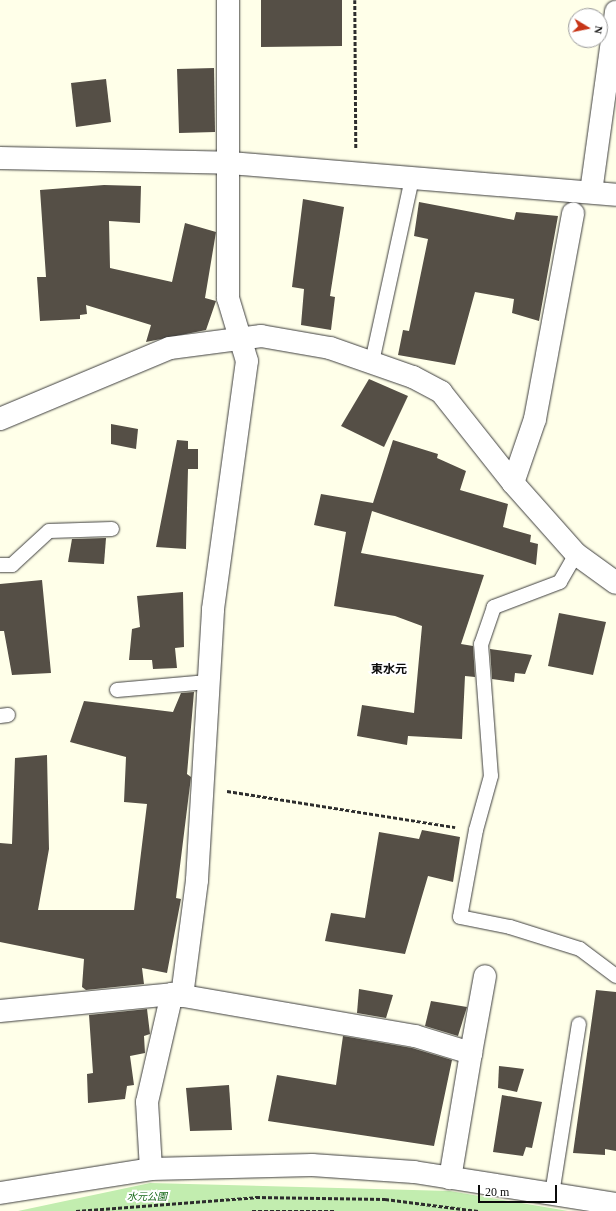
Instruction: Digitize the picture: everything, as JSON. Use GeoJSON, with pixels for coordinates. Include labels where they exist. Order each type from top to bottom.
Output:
{"type":"FeatureCollection","features":[{"type":"Feature","properties":{"kind":"street"},"geometry":{"type":"LineString","coordinates":[[151,1169],[148,1102],[177,995],[197,880],[201,786],[214,593],[247,361],[242,338],[228,298],[230,162],[228,0]]}},
{"type":"Feature","properties":{"kind":"street"},"geometry":{"type":"LineString","coordinates":[[591,192],[616,12]]}},
{"type":"Feature","properties":{"kind":"street"},"geometry":{"type":"LineString","coordinates":[[0,158],[230,162],[616,194]]}},
{"type":"Feature","properties":{"kind":"street"},"geometry":{"type":"LineString","coordinates":[[513,483],[535,418],[573,213]]}},
{"type":"Feature","properties":{"kind":"street"},"geometry":{"type":"LineString","coordinates":[[0,419],[170,348],[242,338],[287,340],[372,362],[441,392],[513,483],[576,554],[616,583]]}},
{"type":"Feature","properties":{"kind":"street"},"geometry":{"type":"LineString","coordinates":[[450,1178],[485,976]]}},
{"type":"Feature","properties":{"kind":"street"},"geometry":{"type":"LineString","coordinates":[[0,1011],[177,995],[415,1036],[471,1053]]}},
{"type":"Feature","properties":{"kind":"street"},"geometry":{"type":"LineString","coordinates":[[0,1193],[151,1169],[312,1165],[450,1178],[616,1204]]}},
{"type":"Feature","properties":{"kind":"lane"},"geometry":{"type":"LineString","coordinates":[[372,362],[412,178]]}},
{"type":"Feature","properties":{"kind":"lane"},"geometry":{"type":"LineString","coordinates":[[0,565],[12,564],[49,531],[112,529]]}},
{"type":"Feature","properties":{"kind":"lane"},"geometry":{"type":"LineString","coordinates":[[576,554],[560,582],[494,607],[480,644],[490,776],[476,830],[460,917],[510,927],[580,949],[616,976]]}},
{"type":"Feature","properties":{"kind":"lane"},"geometry":{"type":"LineString","coordinates":[[117,690],[208,682]]}},
{"type":"Feature","properties":{"kind":"lane"},"geometry":{"type":"LineString","coordinates":[[552,1194],[579,1024]]}},
{"type":"Feature","properties":{"kind":"path"},"geometry":{"type":"LineString","coordinates":[[355,0],[356,172]]}},
{"type":"Feature","properties":{"kind":"path"},"geometry":{"type":"LineString","coordinates":[[201,786],[476,830]]}},
{"type":"Feature","properties":{"kind":"path"},"geometry":{"type":"LineString","coordinates":[[76,1211],[256,1197],[385,1199],[478,1211]]}},
{"type":"Feature","properties":{"kind":"path"},"geometry":{"type":"LineString","coordinates":[[310,1209],[314,1211]]}},
{"type":"Feature","properties":{"kind":"path"},"geometry":{"type":"LineString","coordinates":[[252,1211],[310,1209],[335,1211]]}},
{"type":"Feature","properties":{"kind":"green space","name":"水元公園"},"geometry":{"type":"Polygon","coordinates":[[[150,1183],[450,1191],[568,1211],[18,1211],[150,1183]]]}},
{"type":"Feature","properties":{"kind":"building"},"geometry":{"type":"Polygon","coordinates":[[[261,0],[342,0],[342,46],[261,47],[261,0]]]}},
{"type":"Feature","properties":{"kind":"building"},"geometry":{"type":"Polygon","coordinates":[[[214,68],[215,132],[179,133],[177,69],[214,68]]]}},
{"type":"Feature","properties":{"kind":"building"},"geometry":{"type":"Polygon","coordinates":[[[106,79],[111,122],[76,127],[71,83],[106,79]]]}},
{"type":"Feature","properties":{"kind":"building"},"geometry":{"type":"Polygon","coordinates":[[[104,185],[141,186],[140,223],[109,221],[110,268],[172,282],[185,223],[216,232],[205,298],[216,301],[206,330],[146,342],[151,325],[86,305],[87,314],[80,315],[80,319],[40,321],[37,277],[46,277],[40,190],[104,185]]]}},
{"type":"Feature","properties":{"kind":"building"},"geometry":{"type":"Polygon","coordinates":[[[303,199],[344,207],[330,296],[335,297],[331,330],[301,325],[304,289],[292,287],[303,199]]]}},
{"type":"Feature","properties":{"kind":"building"},"geometry":{"type":"Polygon","coordinates":[[[419,202],[514,220],[516,212],[558,216],[539,321],[512,313],[514,299],[475,292],[455,365],[398,355],[403,330],[409,331],[428,239],[414,236],[419,202]]]}},
{"type":"Feature","properties":{"kind":"building"},"geometry":{"type":"Polygon","coordinates":[[[369,379],[408,396],[384,447],[341,426],[369,379]]]}},
{"type":"Feature","properties":{"kind":"building"},"geometry":{"type":"Polygon","coordinates":[[[111,424],[138,429],[136,449],[111,444],[111,424]]]}},
{"type":"Feature","properties":{"kind":"building"},"geometry":{"type":"Polygon","coordinates":[[[177,440],[188,441],[188,449],[198,449],[198,469],[188,469],[186,549],[156,547],[177,440]]]}},
{"type":"Feature","properties":{"kind":"building"},"geometry":{"type":"Polygon","coordinates":[[[393,440],[438,454],[437,458],[466,471],[460,490],[508,504],[503,527],[531,535],[530,542],[538,544],[536,565],[372,511],[361,553],[484,575],[461,644],[473,646],[475,677],[465,676],[462,739],[408,736],[407,745],[357,736],[362,705],[414,713],[422,626],[395,616],[334,606],[346,532],[314,525],[321,494],[373,503],[393,440]]]}},
{"type":"Feature","properties":{"kind":"building"},"geometry":{"type":"Polygon","coordinates":[[[106,538],[104,564],[68,562],[72,539],[106,538]]]}},
{"type":"Feature","properties":{"kind":"building"},"geometry":{"type":"Polygon","coordinates":[[[42,580],[51,673],[12,675],[4,631],[0,631],[0,584],[42,580]]]}},
{"type":"Feature","properties":{"kind":"building"},"geometry":{"type":"Polygon","coordinates":[[[183,592],[184,647],[175,648],[177,668],[153,669],[152,660],[129,660],[132,629],[140,627],[137,596],[183,592]]]}},
{"type":"Feature","properties":{"kind":"building"},"geometry":{"type":"Polygon","coordinates":[[[559,613],[606,622],[593,675],[548,666],[559,613]]]}},
{"type":"Feature","properties":{"kind":"building"},"geometry":{"type":"Polygon","coordinates":[[[490,649],[532,655],[525,674],[515,673],[514,682],[492,679],[490,649]]]}},
{"type":"Feature","properties":{"kind":"building"},"geometry":{"type":"Polygon","coordinates":[[[194,692],[187,774],[191,777],[176,898],[181,899],[167,973],[142,968],[144,984],[86,990],[82,987],[84,959],[0,942],[0,843],[12,844],[15,758],[47,755],[49,849],[38,910],[134,910],[147,804],[124,802],[126,757],[70,742],[84,701],[173,712],[181,693],[194,692]]]}},
{"type":"Feature","properties":{"kind":"building"},"geometry":{"type":"Polygon","coordinates":[[[422,830],[460,837],[453,882],[428,876],[405,954],[325,941],[331,913],[365,918],[379,832],[419,839],[422,830]]]}},
{"type":"Feature","properties":{"kind":"building"},"geometry":{"type":"Polygon","coordinates":[[[359,989],[393,995],[386,1018],[357,1013],[359,989]]]}},
{"type":"Feature","properties":{"kind":"building"},"geometry":{"type":"Polygon","coordinates":[[[596,990],[616,992],[616,1151],[605,1149],[605,1155],[573,1153],[596,990]]]}},
{"type":"Feature","properties":{"kind":"building"},"geometry":{"type":"Polygon","coordinates":[[[431,1001],[467,1007],[458,1036],[425,1026],[431,1001]]]}},
{"type":"Feature","properties":{"kind":"building"},"geometry":{"type":"Polygon","coordinates":[[[147,1009],[150,1034],[144,1036],[145,1053],[130,1056],[134,1085],[127,1086],[125,1099],[88,1103],[87,1074],[93,1073],[89,1015],[147,1009]]]}},
{"type":"Feature","properties":{"kind":"building"},"geometry":{"type":"Polygon","coordinates":[[[343,1036],[412,1048],[452,1060],[434,1146],[268,1121],[277,1075],[336,1085],[343,1036]]]}},
{"type":"Feature","properties":{"kind":"building"},"geometry":{"type":"Polygon","coordinates":[[[499,1066],[524,1069],[517,1092],[498,1088],[499,1066]]]}},
{"type":"Feature","properties":{"kind":"building"},"geometry":{"type":"Polygon","coordinates":[[[229,1085],[232,1130],[190,1131],[186,1088],[229,1085]]]}},
{"type":"Feature","properties":{"kind":"building"},"geometry":{"type":"Polygon","coordinates":[[[502,1095],[542,1102],[532,1148],[526,1147],[523,1156],[493,1152],[502,1095]]]}},
{"type":"Feature","properties":{"kind":"district","name":"東水元"},"geometry":{"type":"Point","coordinates":[389,670]}}]}
